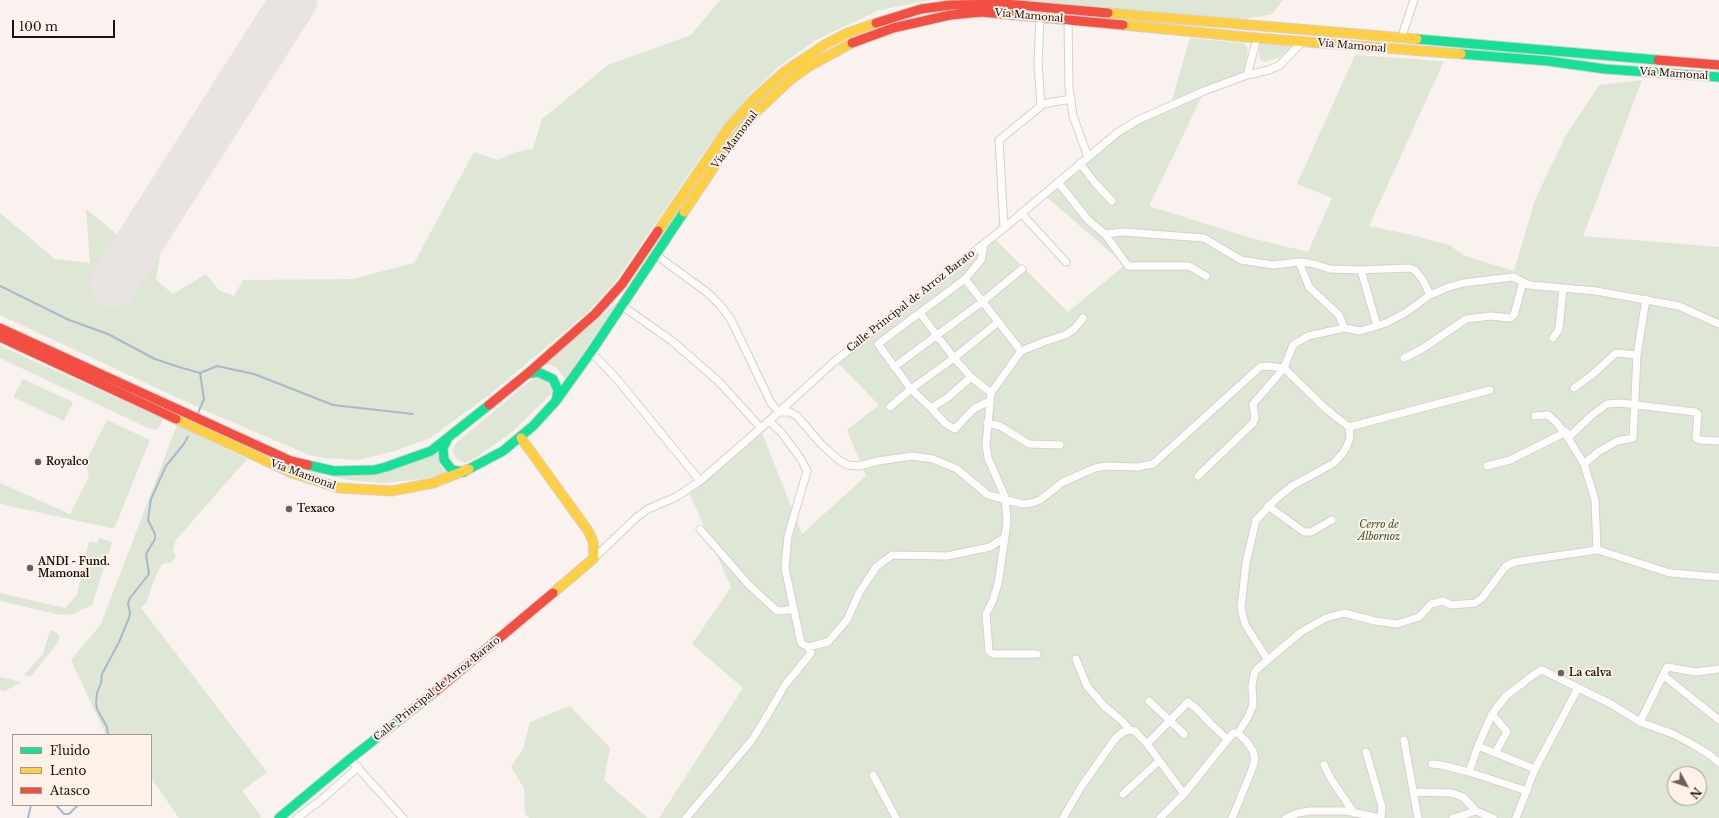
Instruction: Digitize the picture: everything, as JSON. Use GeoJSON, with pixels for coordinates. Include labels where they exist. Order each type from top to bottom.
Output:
{"type":"FeatureCollection","features":[{"type":"Feature","properties":{"kind":"main road","name":"Vía Mamonal"},"geometry":{"type":"LineString","coordinates":[[0,328],[273,454],[312,467],[334,471],[368,470],[386,467],[431,451],[527,374],[580,328],[608,301],[622,284],[711,152],[729,127],[756,97],[785,71],[804,57],[826,44],[865,26],[922,10],[951,5],[1006,4],[1401,39],[1524,47],[1719,65]]}},
{"type":"Feature","properties":{"kind":"main road","name":"Vía Mamonal"},"geometry":{"type":"LineString","coordinates":[[0,337],[292,473],[339,488],[392,491],[433,483],[464,472],[497,455],[521,438],[556,401],[591,352],[621,305],[737,134],[755,113],[775,93],[808,67],[853,43],[893,28],[950,15],[981,12],[1005,13],[1257,38],[1548,61],[1605,69],[1719,77]]}},
{"type":"Feature","properties":{"kind":"main road"},"geometry":{"type":"LineString","coordinates":[[527,374],[538,372],[549,376],[556,384],[558,396],[556,401]]}},
{"type":"Feature","properties":{"kind":"main road"},"geometry":{"type":"LineString","coordinates":[[450,437],[443,448],[444,460],[452,470],[464,472]]}},
{"type":"Feature","properties":{"kind":"main road"},"geometry":{"type":"LineString","coordinates":[[521,438],[589,532],[593,542],[594,558]]}},
{"type":"Feature","properties":{"kind":"main road","name":"Calle Principal de Arroz Barato"},"geometry":{"type":"LineString","coordinates":[[279,818],[350,759],[439,689],[594,558]]}},
{"type":"Feature","properties":{"kind":"street"},"geometry":{"type":"LineString","coordinates":[[1401,39],[1414,0]]}},
{"type":"Feature","properties":{"kind":"street"},"geometry":{"type":"LineString","coordinates":[[1040,16],[1038,64],[1042,104]]}},
{"type":"Feature","properties":{"kind":"street"},"geometry":{"type":"LineString","coordinates":[[1068,19],[1069,79],[1073,116],[1088,157]]}},
{"type":"Feature","properties":{"kind":"street"},"geometry":{"type":"LineString","coordinates":[[1247,75],[1257,38]]}},
{"type":"Feature","properties":{"kind":"street","name":"Calle Principal de Arroz Barato"},"geometry":{"type":"LineString","coordinates":[[594,558],[637,517],[648,509],[676,497],[700,482],[835,361],[1004,228],[1117,133],[1138,120],[1204,91],[1247,75],[1269,70],[1280,65],[1288,59],[1302,42]]}},
{"type":"Feature","properties":{"kind":"street"},"geometry":{"type":"LineString","coordinates":[[1004,228],[999,140],[1042,104],[1071,99]]}},
{"type":"Feature","properties":{"kind":"street"},"geometry":{"type":"LineString","coordinates":[[1080,163],[1095,183],[1112,201]]}},
{"type":"Feature","properties":{"kind":"street"},"geometry":{"type":"LineString","coordinates":[[1058,182],[1088,220],[1099,231],[1105,234],[1128,266],[1189,266],[1206,276]]}},
{"type":"Feature","properties":{"kind":"street"},"geometry":{"type":"LineString","coordinates":[[1021,213],[1066,262]]}},
{"type":"Feature","properties":{"kind":"street"},"geometry":{"type":"LineString","coordinates":[[1105,234],[1123,232],[1200,237],[1241,260],[1273,265],[1299,262],[1310,263],[1330,270],[1409,268],[1415,270],[1424,282],[1430,295]]}},
{"type":"Feature","properties":{"kind":"street"},"geometry":{"type":"LineString","coordinates":[[984,244],[981,260],[965,279],[878,344],[894,368],[911,388],[946,424],[955,429],[975,408],[990,401]]}},
{"type":"Feature","properties":{"kind":"street"},"geometry":{"type":"LineString","coordinates":[[656,255],[708,294],[720,305],[730,318],[771,403],[779,412],[790,412],[797,416],[830,453],[840,461],[848,464],[865,466],[889,459],[922,456],[957,469],[988,495],[1006,501],[1023,504],[1032,503],[1052,492],[1063,482],[1095,468],[1106,466],[1137,467],[1153,464],[1260,367],[1267,366],[1284,368],[1326,409],[1349,427],[1350,437],[1347,446],[1338,458],[1325,468],[1292,486],[1268,506],[1256,520],[1246,563],[1241,614],[1247,628],[1267,659]]}},
{"type":"Feature","properties":{"kind":"street"},"geometry":{"type":"LineString","coordinates":[[1299,262],[1309,287],[1339,315],[1344,328]]}},
{"type":"Feature","properties":{"kind":"street"},"geometry":{"type":"LineString","coordinates":[[894,368],[982,302],[1022,269]]}},
{"type":"Feature","properties":{"kind":"street"},"geometry":{"type":"LineString","coordinates":[[1361,270],[1377,326]]}},
{"type":"Feature","properties":{"kind":"street"},"geometry":{"type":"LineString","coordinates":[[1198,476],[1253,423],[1255,418],[1253,404],[1284,368],[1293,345],[1299,340],[1308,336],[1344,328],[1360,331],[1377,326],[1405,313],[1430,295],[1449,287],[1513,277],[1529,285],[1596,291],[1679,306],[1719,324]]}},
{"type":"Feature","properties":{"kind":"street"},"geometry":{"type":"LineString","coordinates":[[965,279],[1020,351]]}},
{"type":"Feature","properties":{"kind":"street"},"geometry":{"type":"LineString","coordinates":[[1404,358],[1422,349],[1466,319],[1491,316],[1510,318],[1514,315],[1523,282]]}},
{"type":"Feature","properties":{"kind":"street"},"geometry":{"type":"LineString","coordinates":[[1553,338],[1559,329],[1563,288]]}},
{"type":"Feature","properties":{"kind":"street"},"geometry":{"type":"LineString","coordinates":[[1584,464],[1598,452],[1617,441],[1633,438],[1637,355],[1646,299]]}},
{"type":"Feature","properties":{"kind":"street"},"geometry":{"type":"LineString","coordinates":[[621,305],[672,341],[699,364],[719,382],[761,428]]}},
{"type":"Feature","properties":{"kind":"street"},"geometry":{"type":"LineString","coordinates":[[920,313],[954,358],[971,377],[991,392]]}},
{"type":"Feature","properties":{"kind":"street"},"geometry":{"type":"LineString","coordinates":[[1036,654],[993,654],[989,651],[986,614],[993,600],[998,584],[1007,521],[1006,501],[997,476],[988,458],[986,445],[991,392],[1020,351],[1065,335],[1074,330],[1083,318]]}},
{"type":"Feature","properties":{"kind":"street"},"geometry":{"type":"LineString","coordinates":[[890,407],[911,388],[954,358],[997,322]]}},
{"type":"Feature","properties":{"kind":"street"},"geometry":{"type":"LineString","coordinates":[[591,352],[617,379],[700,482]]}},
{"type":"Feature","properties":{"kind":"street"},"geometry":{"type":"LineString","coordinates":[[1574,388],[1593,374],[1616,353],[1637,355]]}},
{"type":"Feature","properties":{"kind":"street"},"geometry":{"type":"LineString","coordinates":[[931,408],[947,398],[971,377]]}},
{"type":"Feature","properties":{"kind":"street"},"geometry":{"type":"LineString","coordinates":[[1349,427],[1490,390]]}},
{"type":"Feature","properties":{"kind":"street"},"geometry":{"type":"LineString","coordinates":[[1486,466],[1510,460],[1567,435],[1607,404],[1620,403],[1695,412],[1698,414],[1696,438],[1700,440],[1719,441]]}},
{"type":"Feature","properties":{"kind":"street"},"geometry":{"type":"LineString","coordinates":[[1534,416],[1548,415],[1567,435],[1584,464],[1595,500],[1598,550]]}},
{"type":"Feature","properties":{"kind":"street"},"geometry":{"type":"LineString","coordinates":[[686,818],[752,740],[784,685],[811,653],[808,647],[801,643],[785,568],[788,536],[807,471],[781,432],[769,421]]}},
{"type":"Feature","properties":{"kind":"street"},"geometry":{"type":"LineString","coordinates":[[987,423],[1000,426],[1029,444],[1060,445]]}},
{"type":"Feature","properties":{"kind":"street"},"geometry":{"type":"LineString","coordinates":[[1268,506],[1304,532],[1311,532],[1332,520]]}},
{"type":"Feature","properties":{"kind":"street"},"geometry":{"type":"LineString","coordinates":[[700,529],[748,584],[776,610],[780,611],[793,609]]}},
{"type":"Feature","properties":{"kind":"street"},"geometry":{"type":"LineString","coordinates":[[808,647],[828,642],[847,620],[859,593],[876,567],[892,555],[947,556],[990,547],[1005,537]]}},
{"type":"Feature","properties":{"kind":"street"},"geometry":{"type":"LineString","coordinates":[[1238,734],[1253,705],[1252,686],[1254,674],[1267,659],[1301,632],[1326,618],[1344,613],[1375,622],[1397,624],[1419,618],[1431,604],[1443,601],[1451,605],[1475,603],[1482,598],[1506,566],[1514,562],[1598,550],[1670,573],[1719,577]]}},
{"type":"Feature","properties":{"kind":"street"},"geometry":{"type":"LineString","coordinates":[[1076,659],[1087,686],[1104,706],[1121,720],[1130,730],[1135,731],[1147,744],[1184,794]]}},
{"type":"Feature","properties":{"kind":"street"},"geometry":{"type":"LineString","coordinates":[[1640,722],[1668,667],[1696,672],[1719,669]]}},
{"type":"Feature","properties":{"kind":"street"},"geometry":{"type":"LineString","coordinates":[[1469,772],[1478,746],[1492,714],[1506,696],[1542,670],[1611,704],[1640,722],[1673,734],[1710,755],[1719,763]]}},
{"type":"Feature","properties":{"kind":"street"},"geometry":{"type":"LineString","coordinates":[[1663,675],[1719,720]]}},
{"type":"Feature","properties":{"kind":"street"},"geometry":{"type":"LineString","coordinates":[[1516,818],[1535,769],[1578,688]]}},
{"type":"Feature","properties":{"kind":"street"},"geometry":{"type":"LineString","coordinates":[[1149,701],[1184,734]]}},
{"type":"Feature","properties":{"kind":"street"},"geometry":{"type":"LineString","coordinates":[[1147,744],[1188,702],[1197,708],[1227,739]]}},
{"type":"Feature","properties":{"kind":"street"},"geometry":{"type":"LineString","coordinates":[[1492,714],[1507,732],[1496,753]]}},
{"type":"Feature","properties":{"kind":"street"},"geometry":{"type":"LineString","coordinates":[[1063,818],[1081,787],[1115,739],[1123,732],[1130,730]]}},
{"type":"Feature","properties":{"kind":"street"},"geometry":{"type":"LineString","coordinates":[[1160,818],[1184,794],[1233,733],[1238,734],[1253,751],[1255,760],[1232,818]]}},
{"type":"Feature","properties":{"kind":"street"},"geometry":{"type":"LineString","coordinates":[[1404,740],[1418,818]]}},
{"type":"Feature","properties":{"kind":"street"},"geometry":{"type":"LineString","coordinates":[[1478,746],[1535,769]]}},
{"type":"Feature","properties":{"kind":"street"},"geometry":{"type":"LineString","coordinates":[[1286,818],[1298,813],[1310,811],[1346,811],[1381,818],[1382,808],[1366,752]]}},
{"type":"Feature","properties":{"kind":"street"},"geometry":{"type":"LineString","coordinates":[[350,759],[403,818]]}},
{"type":"Feature","properties":{"kind":"street"},"geometry":{"type":"LineString","coordinates":[[1123,794],[1159,761]]}},
{"type":"Feature","properties":{"kind":"street"},"geometry":{"type":"LineString","coordinates":[[1432,764],[1441,764],[1527,790]]}},
{"type":"Feature","properties":{"kind":"street"},"geometry":{"type":"LineString","coordinates":[[1324,765],[1331,779],[1354,813]]}},
{"type":"Feature","properties":{"kind":"street"},"geometry":{"type":"LineString","coordinates":[[290,809],[296,818],[321,800],[358,767]]}},
{"type":"Feature","properties":{"kind":"street"},"geometry":{"type":"LineString","coordinates":[[873,775],[890,810],[896,818]]}},
{"type":"Feature","properties":{"kind":"street"},"geometry":{"type":"LineString","coordinates":[[1414,792],[1452,793],[1463,798],[1476,811],[1493,818]]}},
{"type":"Feature","properties":{"kind":"street"},"geometry":{"type":"LineString","coordinates":[[1453,818],[1476,811]]}},
{"type":"Feature","properties":{"kind":"green space"},"geometry":{"type":"Polygon","coordinates":[[[720,0],[932,0],[879,10],[816,40],[781,65],[751,93],[705,151],[616,281],[588,312],[489,395],[430,438],[392,452],[357,460],[325,458],[309,455],[206,411],[0,315],[0,213],[55,259],[90,263],[86,209],[124,240],[160,257],[156,280],[173,294],[206,274],[219,290],[234,296],[243,280],[353,279],[414,263],[474,152],[498,160],[516,152],[533,149],[542,119],[608,65],[691,35],[720,0]]]}},
{"type":"Feature","properties":{"kind":"green space"},"geometry":{"type":"Polygon","coordinates":[[[1004,0],[1283,0],[1272,14],[1245,19],[1004,0]]]}},
{"type":"Feature","properties":{"kind":"green space"},"geometry":{"type":"Polygon","coordinates":[[[1190,38],[1243,43],[1248,48],[1244,72],[1171,103],[1190,38]]]}},
{"type":"Feature","properties":{"kind":"green space"},"geometry":{"type":"Polygon","coordinates":[[[1260,42],[1296,45],[1281,57],[1265,62],[1260,59],[1260,42]]]}},
{"type":"Feature","properties":{"kind":"green space","name":"Cerro de Albornoz"},"geometry":{"type":"Polygon","coordinates":[[[1355,55],[1444,61],[1369,226],[1449,245],[1465,256],[1514,271],[1535,200],[1565,137],[1599,85],[1642,80],[1583,236],[1719,247],[1719,818],[659,818],[743,688],[692,644],[731,587],[687,488],[760,428],[802,534],[866,476],[847,430],[879,405],[833,358],[992,236],[1068,312],[1125,265],[1042,193],[1117,132],[1204,92],[1149,206],[1251,238],[1308,252],[1332,198],[1297,184],[1355,55]]]}},
{"type":"Feature","properties":{"kind":"green space"},"geometry":{"type":"Polygon","coordinates":[[[619,301],[565,379],[556,367],[545,363],[619,301]]]}},
{"type":"Feature","properties":{"kind":"green space"},"geometry":{"type":"Polygon","coordinates":[[[0,346],[162,418],[161,425],[156,430],[150,429],[0,358],[0,346]]]}},
{"type":"Feature","properties":{"kind":"green space"},"geometry":{"type":"Polygon","coordinates":[[[538,378],[545,378],[553,387],[551,394],[512,432],[477,457],[465,463],[457,459],[452,451],[456,443],[530,381],[538,378]]]}},
{"type":"Feature","properties":{"kind":"green space"},"geometry":{"type":"Polygon","coordinates":[[[23,379],[73,402],[64,421],[13,397],[23,379]]]}},
{"type":"Feature","properties":{"kind":"green space"},"geometry":{"type":"Polygon","coordinates":[[[107,420],[150,440],[115,527],[111,528],[0,504],[0,483],[70,514],[89,476],[85,463],[107,420]]]}},
{"type":"Feature","properties":{"kind":"green space"},"geometry":{"type":"Polygon","coordinates":[[[177,425],[247,459],[176,540],[173,550],[176,557],[171,562],[162,564],[153,582],[147,602],[141,608],[267,772],[242,791],[261,816],[260,818],[179,818],[152,779],[152,734],[106,734],[71,660],[101,624],[177,425]]]}},
{"type":"Feature","properties":{"kind":"green space"},"geometry":{"type":"Polygon","coordinates":[[[437,449],[440,466],[448,473],[423,479],[383,483],[349,480],[292,468],[351,474],[437,449]]]}},
{"type":"Feature","properties":{"kind":"green space"},"geometry":{"type":"Polygon","coordinates":[[[99,538],[112,542],[92,605],[73,614],[61,615],[0,601],[0,593],[65,608],[77,595],[89,541],[97,543],[99,538]]]}},
{"type":"Feature","properties":{"kind":"green space"},"geometry":{"type":"Polygon","coordinates":[[[50,630],[56,632],[60,637],[57,644],[30,677],[24,675],[43,654],[50,630]]]}},
{"type":"Feature","properties":{"kind":"green space"},"geometry":{"type":"Polygon","coordinates":[[[0,677],[22,682],[5,691],[0,690],[0,677]]]}},
{"type":"Feature","properties":{"kind":"green space"},"geometry":{"type":"Polygon","coordinates":[[[570,706],[610,748],[604,780],[648,818],[529,818],[525,814],[524,788],[511,767],[523,749],[530,722],[570,706]]]}},
{"type":"Feature","properties":{"kind":"waterway"},"geometry":{"type":"LineString","coordinates":[[0,286],[69,320],[108,334],[155,359],[179,367],[200,373],[217,366],[254,374],[333,405],[413,414]]}},
{"type":"Feature","properties":{"kind":"waterway"},"geometry":{"type":"LineString","coordinates":[[198,413],[204,399],[200,373]]}},
{"type":"Feature","properties":{"kind":"waterway"},"geometry":{"type":"LineString","coordinates":[[108,734],[107,727],[97,709],[96,703],[102,674],[119,642],[129,618],[130,613],[128,603],[130,598],[149,574],[146,554],[155,539],[155,534],[148,520],[151,499],[166,466],[188,437]]}},
{"type":"Feature","properties":{"kind":"waterway"},"geometry":{"type":"LineString","coordinates":[[28,818],[31,806]]}},
{"type":"Feature","properties":{"kind":"waterway"},"geometry":{"type":"LineString","coordinates":[[57,806],[64,814],[69,814],[77,806]]}},
{"type":"Feature","properties":{"kind":"runway"},"geometry":{"type":"LineString","coordinates":[[113,284],[294,0]]}},
{"type":"Feature","properties":{"kind":"traffic: fast"},"geometry":{"type":"LineString","coordinates":[[1417,39],[1658,60]]}},
{"type":"Feature","properties":{"kind":"traffic: fast"},"geometry":{"type":"LineString","coordinates":[[1461,54],[1548,61],[1605,69],[1719,77]]}},
{"type":"Feature","properties":{"kind":"traffic: fast"},"geometry":{"type":"LineString","coordinates":[[469,469],[503,451],[533,426],[556,401],[591,352],[684,212]]}},
{"type":"Feature","properties":{"kind":"traffic: fast"},"geometry":{"type":"LineString","coordinates":[[527,374],[538,372],[553,379],[558,390],[556,401]]}},
{"type":"Feature","properties":{"kind":"traffic: fast"},"geometry":{"type":"LineString","coordinates":[[308,465],[334,471],[374,470],[386,467],[431,451],[489,405]]}},
{"type":"Feature","properties":{"kind":"traffic: fast"},"geometry":{"type":"LineString","coordinates":[[448,438],[443,448],[444,460],[452,470],[464,472]]}},
{"type":"Feature","properties":{"kind":"traffic: fast"},"geometry":{"type":"LineString","coordinates":[[279,818],[350,759],[436,691]]}},
{"type":"Feature","properties":{"kind":"traffic: slow"},"geometry":{"type":"LineString","coordinates":[[1108,13],[1417,39]]}},
{"type":"Feature","properties":{"kind":"traffic: slow"},"geometry":{"type":"LineString","coordinates":[[658,231],[729,127],[756,97],[785,71],[826,44],[845,34],[876,23]]}},
{"type":"Feature","properties":{"kind":"traffic: slow"},"geometry":{"type":"LineString","coordinates":[[1123,25],[1257,38],[1461,54]]}},
{"type":"Feature","properties":{"kind":"traffic: slow"},"geometry":{"type":"LineString","coordinates":[[684,212],[722,155],[755,113],[790,80],[808,67],[852,43]]}},
{"type":"Feature","properties":{"kind":"traffic: slow"},"geometry":{"type":"LineString","coordinates":[[176,419],[292,473],[339,488],[392,491],[433,483],[469,469]]}},
{"type":"Feature","properties":{"kind":"traffic: slow"},"geometry":{"type":"LineString","coordinates":[[521,438],[589,532],[593,542],[594,558],[553,593]]}},
{"type":"Feature","properties":{"kind":"traffic: jam"},"geometry":{"type":"LineString","coordinates":[[876,23],[921,9],[951,5],[1006,4],[1108,13]]}},
{"type":"Feature","properties":{"kind":"traffic: jam"},"geometry":{"type":"LineString","coordinates":[[852,43],[893,28],[950,15],[981,12],[1123,25]]}},
{"type":"Feature","properties":{"kind":"traffic: jam"},"geometry":{"type":"LineString","coordinates":[[1658,60],[1719,65]]}},
{"type":"Feature","properties":{"kind":"traffic: jam"},"geometry":{"type":"LineString","coordinates":[[489,405],[527,374],[595,314],[622,284],[658,231]]}},
{"type":"Feature","properties":{"kind":"traffic: jam"},"geometry":{"type":"LineString","coordinates":[[0,328],[291,461],[308,465]]}},
{"type":"Feature","properties":{"kind":"traffic: jam"},"geometry":{"type":"LineString","coordinates":[[0,337],[176,419]]}},
{"type":"Feature","properties":{"kind":"traffic: jam"},"geometry":{"type":"LineString","coordinates":[[436,691],[553,593]]}},
{"type":"Feature","properties":{"kind":"place","name":"Royalco"},"geometry":{"type":"Point","coordinates":[38,462]}},
{"type":"Feature","properties":{"kind":"place","name":"Texaco"},"geometry":{"type":"Point","coordinates":[289,509]}},
{"type":"Feature","properties":{"kind":"place","name":"ANDI - Fund. Mamonal"},"geometry":{"type":"Point","coordinates":[30,568]}},
{"type":"Feature","properties":{"kind":"place","name":"La calva"},"geometry":{"type":"Point","coordinates":[1561,673]}}]}
